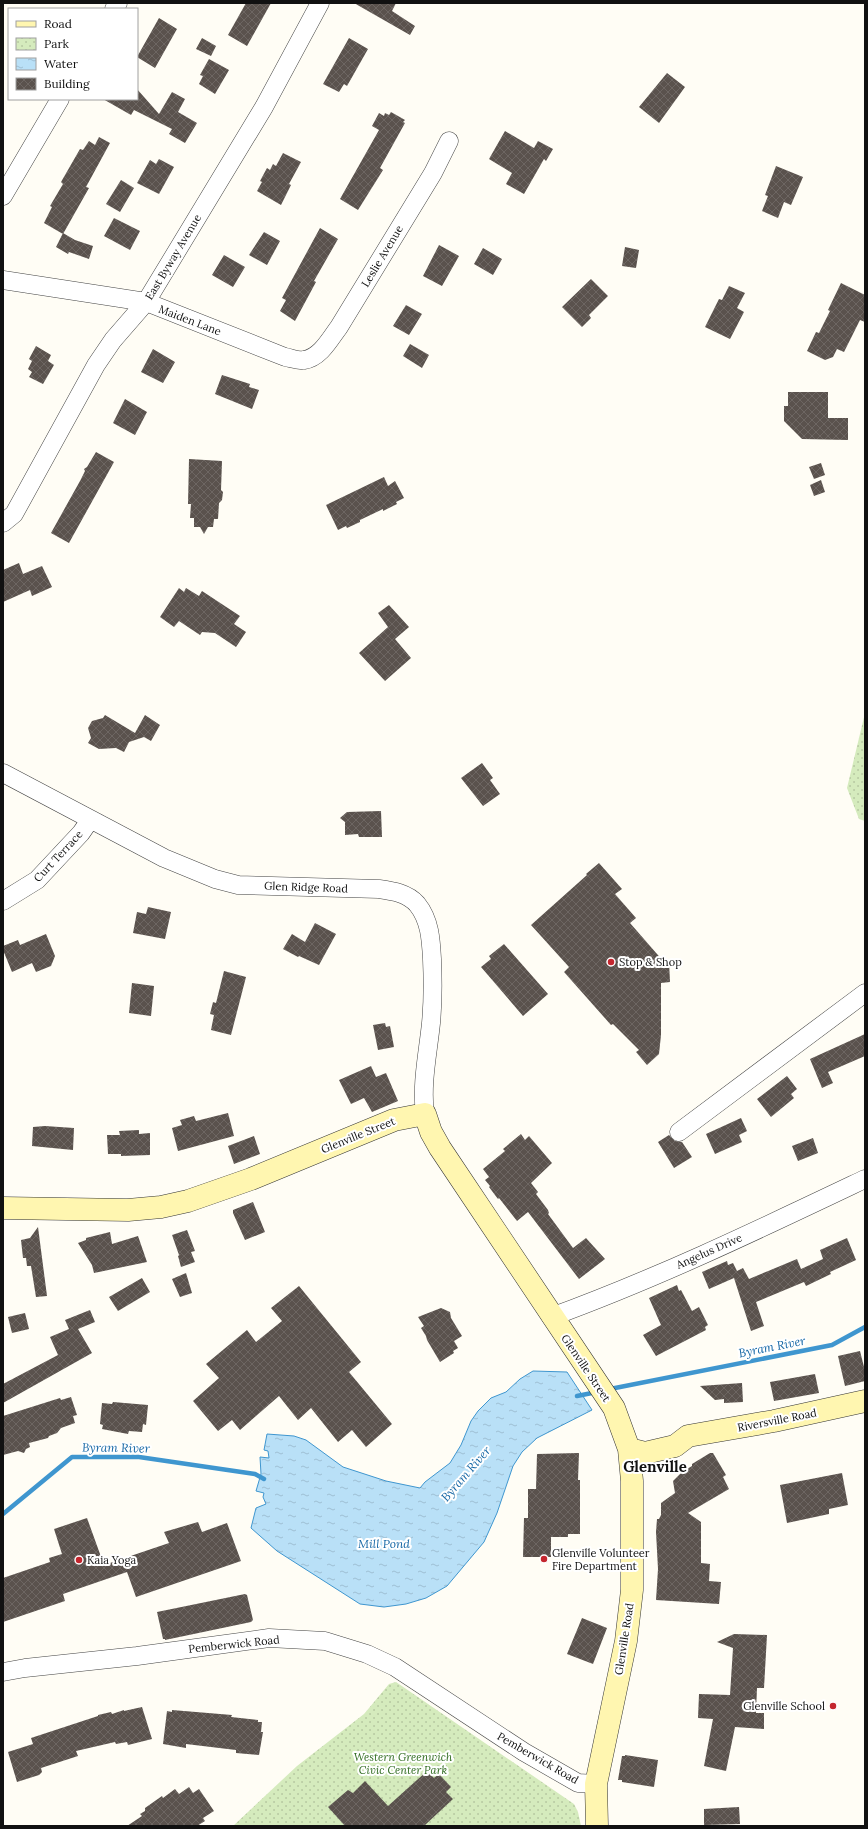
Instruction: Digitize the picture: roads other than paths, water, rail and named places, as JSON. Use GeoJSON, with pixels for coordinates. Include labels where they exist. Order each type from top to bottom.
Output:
{"type":"FeatureCollection","features":[{"type":"Feature","properties":{"kind":"main road","name":"Glenville Street"},"geometry":{"type":"LineString","coordinates":[[3,1208],[128,1210],[161,1207],[188,1202],[251,1179],[394,1120],[426,1114],[431,1132],[440,1148],[551,1317],[614,1408],[629,1449]]}},
{"type":"Feature","properties":{"kind":"main road","name":"Riversville Road"},"geometry":{"type":"LineString","coordinates":[[629,1449],[641,1438],[671,1431],[680,1432],[688,1436],[774,1421],[865,1401]]}},
{"type":"Feature","properties":{"kind":"main road","name":"Glenville Road"},"geometry":{"type":"LineString","coordinates":[[597,1826],[596,1784],[626,1641],[632,1590],[632,1481],[629,1449]]}},
{"type":"Feature","properties":{"kind":"street","name":"East Byway Avenue"},"geometry":{"type":"LineString","coordinates":[[3,523],[14,514],[96,365],[113,340],[146,302],[264,107],[320,3]]}},
{"type":"Feature","properties":{"kind":"street"},"geometry":{"type":"LineString","coordinates":[[3,196],[59,100]]}},
{"type":"Feature","properties":{"kind":"street","name":"Leslie Avenue"},"geometry":{"type":"LineString","coordinates":[[302,360],[310,358],[321,351],[339,327],[433,173],[449,141]]}},
{"type":"Feature","properties":{"kind":"street","name":"Maiden Lane"},"geometry":{"type":"LineString","coordinates":[[3,280],[146,302],[285,357],[302,360]]}},
{"type":"Feature","properties":{"kind":"street","name":"Glen Ridge Road"},"geometry":{"type":"LineString","coordinates":[[3,773],[164,858],[216,880],[238,885],[379,889],[398,891],[411,898],[426,917],[431,940],[433,985],[431,1022],[424,1087],[426,1114]]}},
{"type":"Feature","properties":{"kind":"street","name":"Curt Terrace"},"geometry":{"type":"LineString","coordinates":[[3,901],[37,880],[81,833],[90,820]]}},
{"type":"Feature","properties":{"kind":"street"},"geometry":{"type":"LineString","coordinates":[[679,1132],[865,993]]}},
{"type":"Feature","properties":{"kind":"street","name":"Angelus Drive"},"geometry":{"type":"LineString","coordinates":[[551,1317],[604,1298],[865,1179]]}},
{"type":"Feature","properties":{"kind":"street","name":"Pemberwick Road"},"geometry":{"type":"LineString","coordinates":[[3,1672],[41,1666],[138,1656],[269,1638],[325,1641],[367,1654],[395,1667],[524,1752],[578,1783],[596,1784]]}},
{"type":"Feature","properties":{"kind":"water","name":"Mill Pond"},"geometry":{"type":"Polygon","coordinates":[[[533,1371],[567,1372],[592,1410],[537,1438],[522,1452],[513,1466],[497,1513],[484,1542],[447,1586],[426,1598],[406,1604],[384,1607],[360,1604],[277,1551],[251,1528],[256,1508],[266,1504],[263,1497],[264,1493],[256,1491],[261,1474],[260,1457],[269,1458],[268,1451],[264,1450],[267,1434],[294,1436],[306,1440],[343,1467],[386,1481],[420,1488],[425,1482],[450,1463],[461,1445],[471,1421],[478,1411],[491,1398],[506,1392],[520,1379],[533,1371]]]}},
{"type":"Feature","properties":{"kind":"waterway","name":"Byram River"},"geometry":{"type":"LineString","coordinates":[[610,1389],[832,1345],[865,1327]]}},
{"type":"Feature","properties":{"kind":"waterway","name":"Byram River"},"geometry":{"type":"LineString","coordinates":[[577,1396],[597,1392]]}},
{"type":"Feature","properties":{"kind":"waterway","name":"Byram River"},"geometry":{"type":"LineString","coordinates":[[3,1514],[72,1457],[139,1457],[255,1474],[264,1479]]}},
{"type":"Feature","properties":{"kind":"place","name":"Stop & Shop"},"geometry":{"type":"Point","coordinates":[611,962]}},
{"type":"Feature","properties":{"kind":"place","name":"Glenville Volunteer Fire Department"},"geometry":{"type":"Point","coordinates":[544,1559]}},
{"type":"Feature","properties":{"kind":"place","name":"Kaia Yoga"},"geometry":{"type":"Point","coordinates":[79,1560]}},
{"type":"Feature","properties":{"kind":"place","name":"Glenville School"},"geometry":{"type":"Point","coordinates":[833,1706]}},
{"type":"Feature","properties":{"kind":"district","name":"Glenville"},"geometry":{"type":"Point","coordinates":[655,1467]}},
{"type":"Feature","properties":{"kind":"park label","name":"Western Greenwich Civic Center Park"},"geometry":{"type":"Point","coordinates":[403,1763]}}]}
